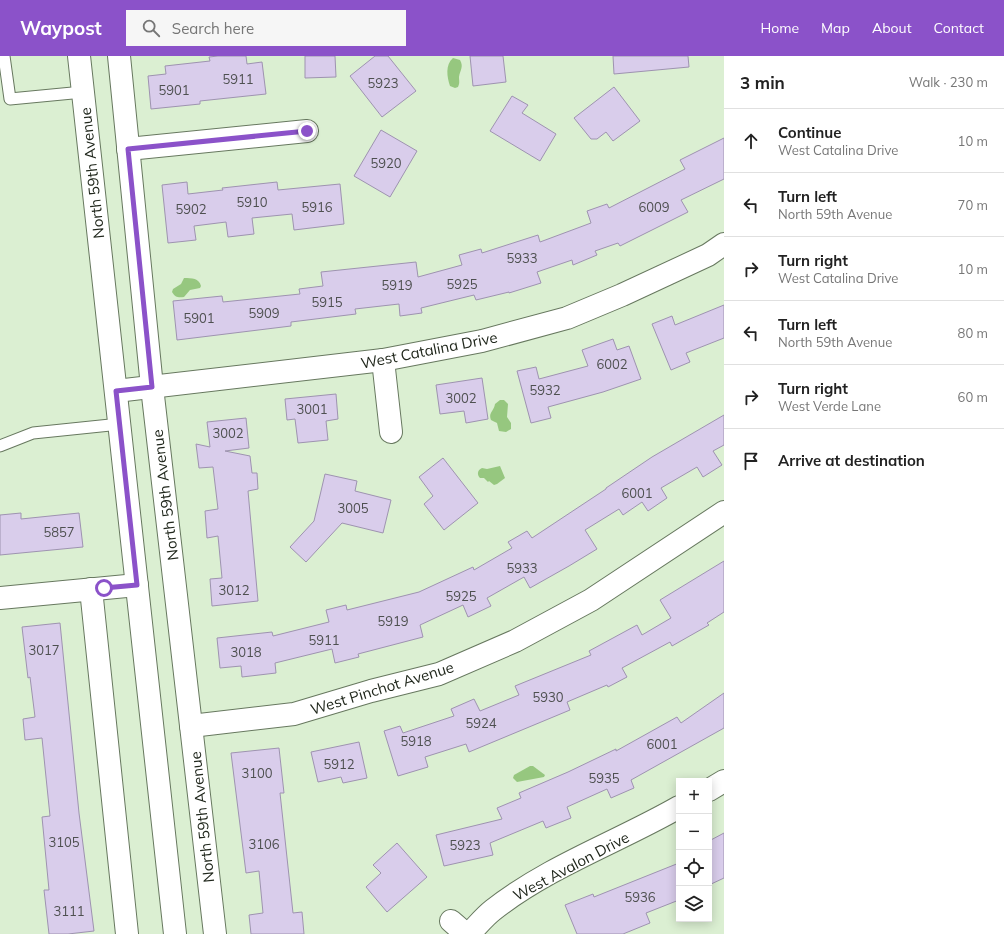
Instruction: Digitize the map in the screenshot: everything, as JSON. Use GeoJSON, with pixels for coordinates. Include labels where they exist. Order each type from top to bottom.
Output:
{"type":"FeatureCollection","features":[{"type":"Feature","properties":{"kind":"street","name":"North 59th Avenue"},"geometry":{"type":"LineString","coordinates":[[79,56],[175,934]]}},
{"type":"Feature","properties":{"kind":"street","name":"North 59th Avenue"},"geometry":{"type":"LineString","coordinates":[[119,56],[152,387],[215,934]]}},
{"type":"Feature","properties":{"kind":"street"},"geometry":{"type":"LineString","coordinates":[[128,149],[307,131]]}},
{"type":"Feature","properties":{"kind":"street","name":"West Catalina Drive"},"geometry":{"type":"LineString","coordinates":[[116,391],[383,360],[482,341],[567,318],[622,295],[708,255],[724,244]]}},
{"type":"Feature","properties":{"kind":"street"},"geometry":{"type":"LineString","coordinates":[[383,360],[390,432]]}},
{"type":"Feature","properties":{"kind":"street","name":"West Pinchot Avenue"},"geometry":{"type":"LineString","coordinates":[[191,726],[294,714],[371,691],[438,674],[515,641],[591,600],[724,512]]}},
{"type":"Feature","properties":{"kind":"street"},"geometry":{"type":"LineString","coordinates":[[0,598],[137,585]]}},
{"type":"Feature","properties":{"kind":"street"},"geometry":{"type":"LineString","coordinates":[[91,589],[128,934]]}},
{"type":"Feature","properties":{"kind":"street"},"geometry":{"type":"LineString","coordinates":[[712,788],[724,781]]}},
{"type":"Feature","properties":{"kind":"street","name":"West Avalon Drive"},"geometry":{"type":"LineString","coordinates":[[462,930],[492,911],[522,889],[587,853],[651,823],[676,809]]}},
{"type":"Feature","properties":{"kind":"lane"},"geometry":{"type":"LineString","coordinates":[[4,56],[10,99],[83,92]]}},
{"type":"Feature","properties":{"kind":"lane"},"geometry":{"type":"LineString","coordinates":[[0,446],[33,433],[120,424]]}},
{"type":"Feature","properties":{"kind":"shaded area"},"geometry":{"type":"Polygon","coordinates":[[[453,58],[460,60],[462,65],[459,84],[458,87],[455,88],[450,86],[448,75],[449,64],[453,58]]]}},
{"type":"Feature","properties":{"kind":"shaded area"},"geometry":{"type":"Polygon","coordinates":[[[184,278],[192,278],[197,280],[201,286],[200,288],[190,290],[184,297],[177,297],[172,292],[173,289],[181,284],[184,278]]]}},
{"type":"Feature","properties":{"kind":"shaded area"},"geometry":{"type":"Polygon","coordinates":[[[500,400],[504,400],[508,404],[507,417],[511,423],[511,429],[506,432],[499,431],[497,423],[490,418],[495,404],[500,400]]]}},
{"type":"Feature","properties":{"kind":"shaded area"},"geometry":{"type":"Polygon","coordinates":[[[500,466],[505,478],[497,484],[494,485],[484,478],[480,478],[478,475],[478,471],[482,468],[487,469],[500,466]]]}},
{"type":"Feature","properties":{"kind":"shaded area"},"geometry":{"type":"Polygon","coordinates":[[[530,766],[533,766],[545,775],[544,777],[517,782],[513,778],[514,775],[530,766]]]}},
{"type":"Feature","properties":{"kind":"building"},"geometry":{"type":"Polygon","coordinates":[[[246,56],[247,64],[262,62],[266,94],[200,101],[200,104],[151,109],[148,76],[166,74],[165,66],[210,61],[209,57],[246,56]]]}},
{"type":"Feature","properties":{"kind":"building"},"geometry":{"type":"Polygon","coordinates":[[[305,56],[335,56],[336,77],[305,78],[305,56]]]}},
{"type":"Feature","properties":{"kind":"building"},"geometry":{"type":"Polygon","coordinates":[[[375,56],[388,56],[416,91],[382,117],[350,76],[375,56]]]}},
{"type":"Feature","properties":{"kind":"building"},"geometry":{"type":"Polygon","coordinates":[[[470,56],[503,56],[506,82],[473,86],[470,56]]]}},
{"type":"Feature","properties":{"kind":"building"},"geometry":{"type":"Polygon","coordinates":[[[613,56],[688,56],[689,67],[614,74],[613,56]]]}},
{"type":"Feature","properties":{"kind":"building"},"geometry":{"type":"Polygon","coordinates":[[[614,87],[640,121],[613,141],[606,132],[597,139],[591,139],[574,118],[614,87]]]}},
{"type":"Feature","properties":{"kind":"building"},"geometry":{"type":"Polygon","coordinates":[[[512,96],[528,105],[522,113],[556,134],[540,161],[490,131],[512,96]]]}},
{"type":"Feature","properties":{"kind":"building"},"geometry":{"type":"Polygon","coordinates":[[[381,130],[417,151],[390,197],[354,176],[381,130]]]}},
{"type":"Feature","properties":{"kind":"building"},"geometry":{"type":"Polygon","coordinates":[[[724,138],[724,179],[681,200],[688,212],[620,246],[618,243],[595,251],[597,255],[573,265],[572,260],[537,272],[541,283],[509,293],[476,300],[474,295],[421,308],[422,313],[400,316],[399,304],[355,309],[356,314],[291,322],[291,326],[177,340],[173,301],[222,296],[223,302],[300,294],[299,289],[323,286],[321,272],[416,262],[418,277],[462,265],[459,255],[481,249],[482,253],[538,235],[540,242],[591,223],[587,211],[607,204],[609,208],[685,169],[680,160],[724,138]]]}},
{"type":"Feature","properties":{"kind":"building"},"geometry":{"type":"Polygon","coordinates":[[[187,182],[188,194],[223,190],[222,188],[277,182],[278,190],[340,184],[344,224],[294,230],[292,214],[252,218],[254,234],[228,237],[226,222],[194,226],[196,240],[168,243],[162,185],[187,182]]]}},
{"type":"Feature","properties":{"kind":"building"},"geometry":{"type":"Polygon","coordinates":[[[724,305],[724,338],[686,353],[690,362],[671,370],[652,324],[672,316],[675,325],[724,305]]]}},
{"type":"Feature","properties":{"kind":"building"},"geometry":{"type":"Polygon","coordinates":[[[613,339],[617,350],[629,346],[641,379],[603,392],[548,407],[551,418],[531,423],[517,371],[536,367],[539,379],[588,366],[582,350],[613,339]]]}},
{"type":"Feature","properties":{"kind":"building"},"geometry":{"type":"Polygon","coordinates":[[[482,378],[488,419],[466,423],[464,411],[440,414],[436,385],[482,378]]]}},
{"type":"Feature","properties":{"kind":"building"},"geometry":{"type":"Polygon","coordinates":[[[336,394],[338,419],[326,421],[328,440],[298,443],[295,419],[287,420],[285,399],[336,394]]]}},
{"type":"Feature","properties":{"kind":"building"},"geometry":{"type":"Polygon","coordinates":[[[724,415],[724,445],[713,451],[722,465],[703,477],[697,467],[661,488],[667,498],[648,511],[642,502],[623,515],[619,509],[585,530],[597,549],[530,588],[524,577],[487,598],[491,606],[468,617],[463,605],[420,625],[423,637],[358,654],[359,657],[335,663],[332,649],[275,663],[276,673],[242,677],[241,666],[220,668],[217,638],[272,632],[273,636],[329,622],[326,610],[346,605],[347,610],[419,592],[473,567],[474,570],[512,548],[508,542],[527,531],[532,538],[652,457],[724,415]]]}},
{"type":"Feature","properties":{"kind":"building"},"geometry":{"type":"Polygon","coordinates":[[[246,418],[249,448],[225,451],[250,456],[252,473],[257,473],[258,489],[248,491],[258,601],[212,606],[210,579],[222,578],[218,536],[207,538],[205,511],[218,509],[213,467],[199,468],[196,444],[210,447],[207,422],[246,418]]]}},
{"type":"Feature","properties":{"kind":"building"},"geometry":{"type":"Polygon","coordinates":[[[443,458],[478,503],[444,530],[424,504],[433,496],[419,477],[443,458]]]}},
{"type":"Feature","properties":{"kind":"building"},"geometry":{"type":"Polygon","coordinates":[[[325,474],[357,481],[355,491],[391,500],[383,533],[342,523],[306,562],[290,547],[314,521],[325,474]]]}},
{"type":"Feature","properties":{"kind":"building"},"geometry":{"type":"Polygon","coordinates":[[[21,513],[21,519],[79,513],[83,547],[0,555],[0,515],[21,513]]]}},
{"type":"Feature","properties":{"kind":"building"},"geometry":{"type":"Polygon","coordinates":[[[724,561],[724,612],[707,623],[709,625],[672,646],[670,642],[622,668],[627,677],[608,687],[607,685],[567,702],[570,710],[469,752],[466,744],[425,757],[428,767],[398,776],[384,731],[400,726],[403,733],[454,716],[451,709],[474,699],[480,711],[519,695],[515,686],[591,655],[589,651],[637,625],[642,635],[671,618],[660,600],[724,561]]]}},
{"type":"Feature","properties":{"kind":"building"},"geometry":{"type":"Polygon","coordinates":[[[60,623],[79,813],[94,931],[68,934],[49,934],[44,890],[49,890],[42,817],[50,816],[42,738],[25,740],[23,719],[35,717],[30,677],[28,678],[22,627],[60,623]]]}},
{"type":"Feature","properties":{"kind":"building"},"geometry":{"type":"Polygon","coordinates":[[[724,693],[724,728],[631,780],[634,788],[611,798],[607,789],[567,807],[571,818],[546,828],[543,821],[490,843],[493,855],[444,866],[436,835],[502,819],[497,808],[521,798],[519,793],[616,749],[616,751],[677,717],[681,723],[724,693]]]}},
{"type":"Feature","properties":{"kind":"building"},"geometry":{"type":"Polygon","coordinates":[[[359,742],[367,778],[343,783],[341,777],[318,782],[311,752],[359,742]]]}},
{"type":"Feature","properties":{"kind":"building"},"geometry":{"type":"Polygon","coordinates":[[[279,748],[284,793],[280,793],[293,913],[302,912],[304,934],[251,934],[249,915],[263,913],[259,871],[246,873],[231,753],[279,748]]]}},
{"type":"Feature","properties":{"kind":"building"},"geometry":{"type":"Polygon","coordinates":[[[724,833],[724,878],[712,884],[712,850],[712,839],[724,833]]]}},
{"type":"Feature","properties":{"kind":"building"},"geometry":{"type":"Polygon","coordinates":[[[397,843],[427,877],[387,912],[366,887],[381,873],[373,865],[397,843]]]}},
{"type":"Feature","properties":{"kind":"building"},"geometry":{"type":"Polygon","coordinates":[[[676,864],[676,901],[646,913],[650,923],[623,934],[577,934],[565,905],[593,894],[594,897],[676,864]]]}},
{"type":"Feature","properties":{"kind":"route"},"geometry":{"type":"LineString","coordinates":[[104,588],[137,585],[116,391],[152,387],[128,149],[307,131]]}}]}
